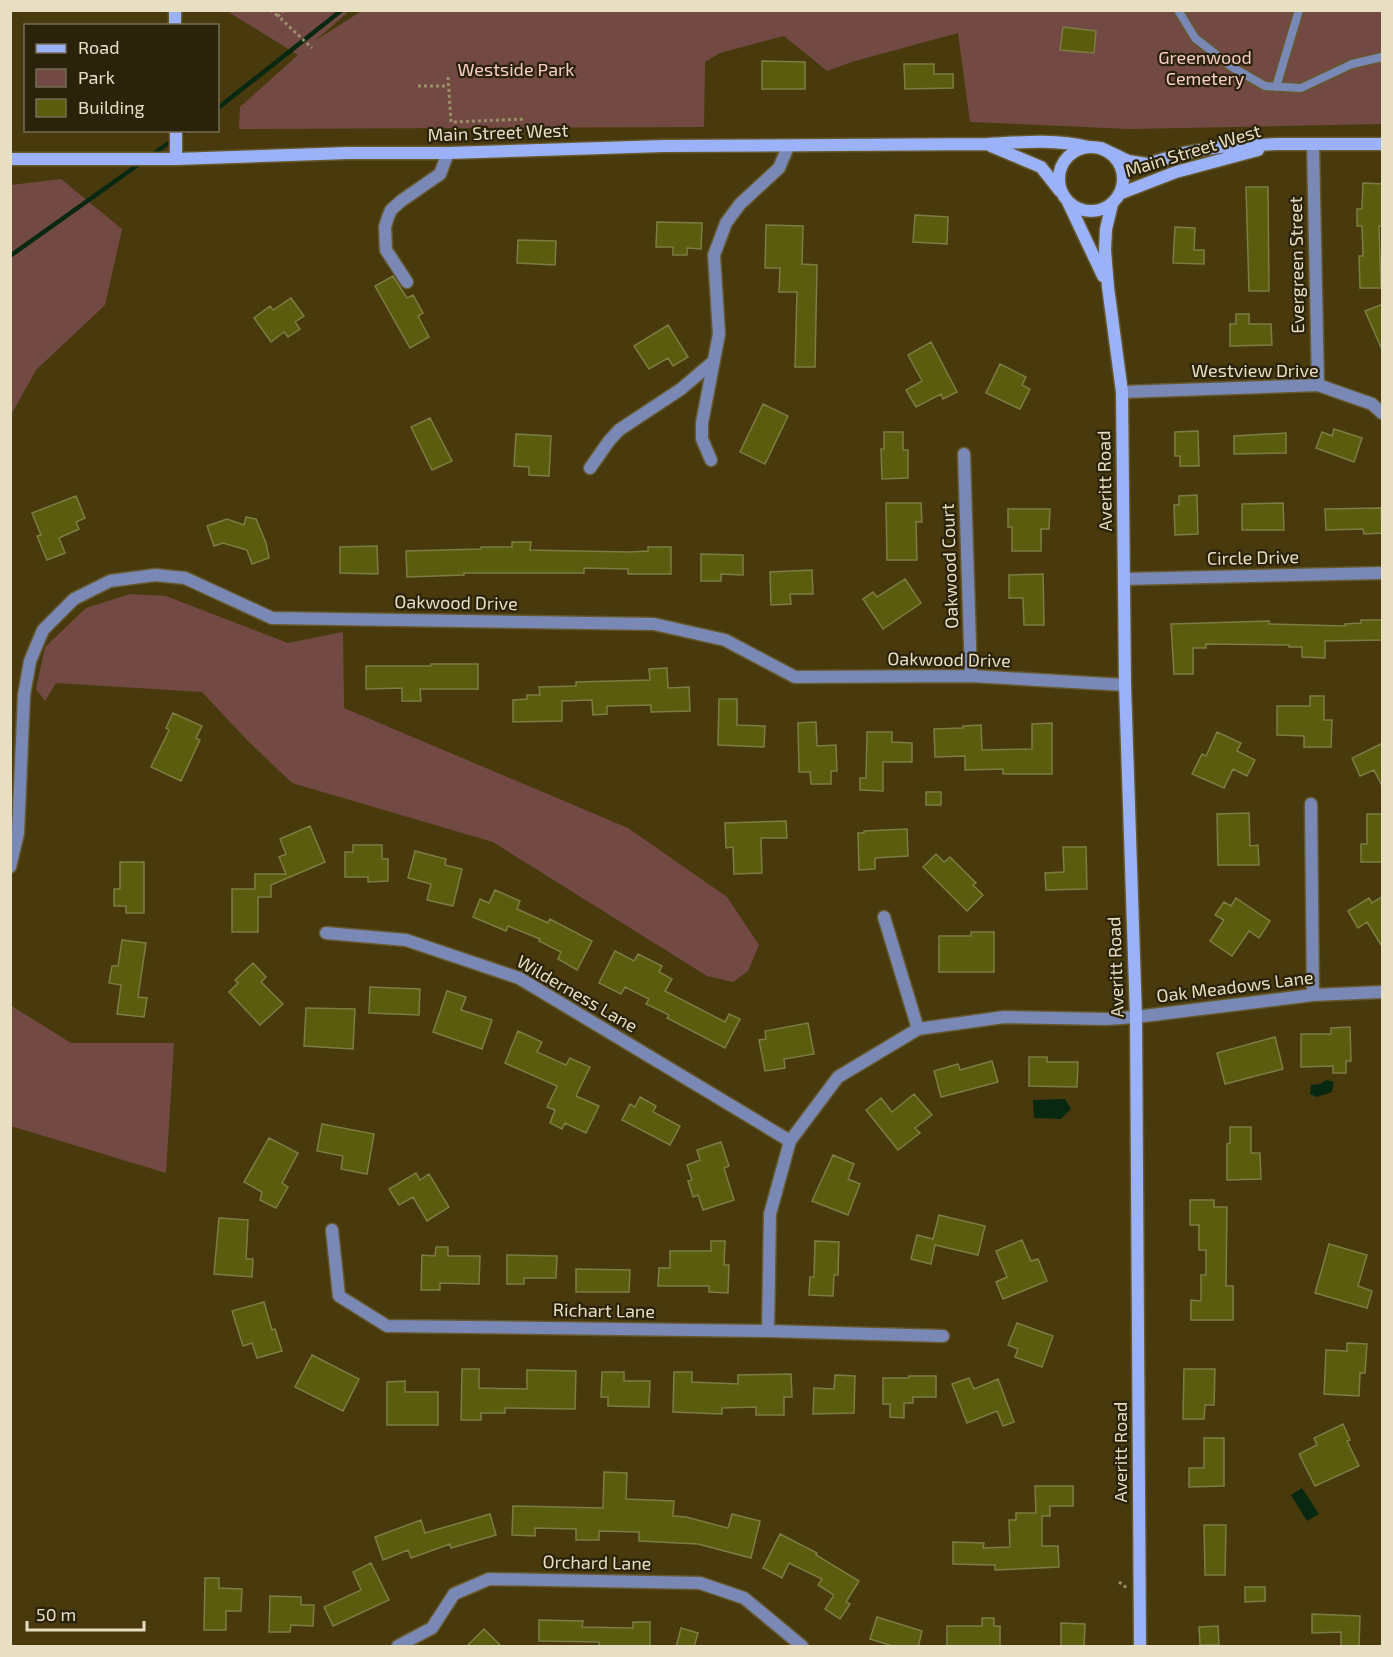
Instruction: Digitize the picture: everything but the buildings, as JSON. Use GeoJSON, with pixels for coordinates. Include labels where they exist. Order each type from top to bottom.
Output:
{"type":"FeatureCollection","features":[{"type":"Feature","properties":{"kind":"main road"},"geometry":{"type":"LineString","coordinates":[[176,132],[176,159]]}},
{"type":"Feature","properties":{"kind":"main road","name":"Main Street West"},"geometry":{"type":"LineString","coordinates":[[10,159],[176,159],[664,146],[788,147],[1037,141],[1069,142],[1095,147],[1128,160],[1147,164],[1184,153],[1219,147],[1277,144],[1383,144]]}},
{"type":"Feature","properties":{"kind":"main road","name":"Main Street West"},"geometry":{"type":"LineString","coordinates":[[987,144],[1041,166],[1065,197]]}},
{"type":"Feature","properties":{"kind":"main road","name":"Main Street West"},"geometry":{"type":"LineString","coordinates":[[1116,199],[1176,172],[1277,144]]}},
{"type":"Feature","properties":{"kind":"main road"},"geometry":{"type":"LineString","coordinates":[[1095,147],[1110,153],[1118,160],[1123,180],[1116,199],[1097,210],[1087,210],[1076,207],[1065,197],[1059,182],[1059,171],[1070,154],[1080,148],[1095,147]]}},
{"type":"Feature","properties":{"kind":"main road","name":"Averitt Road"},"geometry":{"type":"LineString","coordinates":[[1065,197],[1108,287]]}},
{"type":"Feature","properties":{"kind":"main road","name":"Averitt Road"},"geometry":{"type":"LineString","coordinates":[[1116,199],[1106,230],[1108,287],[1122,392],[1125,684],[1136,1017],[1140,1647]]}},
{"type":"Feature","properties":{"kind":"street","name":"Evergreen Street"},"geometry":{"type":"LineString","coordinates":[[1313,145],[1318,385]]}},
{"type":"Feature","properties":{"kind":"street"},"geometry":{"type":"LineString","coordinates":[[711,460],[702,439],[702,423],[720,334],[714,255],[726,224],[740,204],[779,168],[788,147]]}},
{"type":"Feature","properties":{"kind":"street"},"geometry":{"type":"LineString","coordinates":[[407,282],[386,250],[385,227],[388,217],[391,210],[401,201],[440,174],[448,153]]}},
{"type":"Feature","properties":{"kind":"street"},"geometry":{"type":"LineString","coordinates":[[590,468],[619,430],[681,389],[714,361]]}},
{"type":"Feature","properties":{"kind":"street","name":"Westview Drive"},"geometry":{"type":"LineString","coordinates":[[1122,392],[1318,385],[1372,404],[1383,412]]}},
{"type":"Feature","properties":{"kind":"street","name":"Oakwood Court"},"geometry":{"type":"LineString","coordinates":[[964,454],[971,676]]}},
{"type":"Feature","properties":{"kind":"street","name":"Circle Drive"},"geometry":{"type":"LineString","coordinates":[[1124,579],[1383,573]]}},
{"type":"Feature","properties":{"kind":"street","name":"Oakwood Drive"},"geometry":{"type":"LineString","coordinates":[[10,867],[18,833],[24,695],[30,661],[43,630],[74,599],[110,580],[155,575],[185,578],[272,618],[654,624],[724,640],[795,678],[971,676],[1125,684]]}},
{"type":"Feature","properties":{"kind":"street"},"geometry":{"type":"LineString","coordinates":[[1311,804],[1313,994]]}},
{"type":"Feature","properties":{"kind":"street"},"geometry":{"type":"LineString","coordinates":[[884,917],[918,1029]]}},
{"type":"Feature","properties":{"kind":"street","name":"Wilderness Lane"},"geometry":{"type":"LineString","coordinates":[[326,933],[406,940],[519,978],[790,1141]]}},
{"type":"Feature","properties":{"kind":"street","name":"Oak Meadows Lane"},"geometry":{"type":"LineString","coordinates":[[768,1331],[770,1214],[790,1141],[838,1077],[918,1029],[1004,1017],[1106,1019],[1136,1017],[1313,994],[1383,992]]}},
{"type":"Feature","properties":{"kind":"street","name":"Richart Lane"},"geometry":{"type":"LineString","coordinates":[[332,1230],[339,1296],[387,1326],[768,1331],[943,1336]]}},
{"type":"Feature","properties":{"kind":"street","name":"Orchard Lane"},"geometry":{"type":"LineString","coordinates":[[398,1647],[432,1628],[454,1594],[489,1579],[700,1583],[744,1598],[802,1647]]}},
{"type":"Feature","properties":{"kind":"lane"},"geometry":{"type":"LineString","coordinates":[[1178,10],[1195,38],[1251,79],[1265,86],[1301,88],[1352,64],[1383,57]]}},
{"type":"Feature","properties":{"kind":"lane"},"geometry":{"type":"LineString","coordinates":[[1276,87],[1299,10]]}},
{"type":"Feature","properties":{"kind":"path"},"geometry":{"type":"LineString","coordinates":[[270,10],[312,48]]}},
{"type":"Feature","properties":{"kind":"path"},"geometry":{"type":"LineString","coordinates":[[278,16],[284,10]]}},
{"type":"Feature","properties":{"kind":"path"},"geometry":{"type":"LineString","coordinates":[[447,77],[451,122],[524,119]]}},
{"type":"Feature","properties":{"kind":"path"},"geometry":{"type":"LineString","coordinates":[[418,86],[448,86]]}},
{"type":"Feature","properties":{"kind":"green space"},"geometry":{"type":"Polygon","coordinates":[[[363,10],[1382,11],[1382,124],[1129,129],[970,122],[958,33],[855,61],[827,71],[784,36],[720,53],[705,62],[704,127],[239,129],[240,107],[298,55],[227,11],[349,11],[315,41],[363,10]]]}},
{"type":"Feature","properties":{"kind":"green space"},"geometry":{"type":"Polygon","coordinates":[[[61,179],[122,229],[105,305],[36,370],[11,415],[11,185],[61,179]]]}},
{"type":"Feature","properties":{"kind":"green space"},"geometry":{"type":"Polygon","coordinates":[[[130,594],[166,596],[288,643],[343,632],[344,708],[628,828],[727,897],[759,945],[748,971],[733,982],[707,976],[493,842],[292,783],[202,692],[56,683],[45,701],[36,689],[45,647],[86,608],[130,594]]]}},
{"type":"Feature","properties":{"kind":"green space"},"geometry":{"type":"Polygon","coordinates":[[[10,1005],[71,1043],[174,1043],[166,1173],[11,1126],[10,1005]]]}},
{"type":"Feature","properties":{"kind":"shaded area"},"geometry":{"type":"Polygon","coordinates":[[[1326,1080],[1334,1082],[1332,1092],[1317,1097],[1310,1094],[1311,1085],[1320,1084],[1326,1080]]]}},
{"type":"Feature","properties":{"kind":"shaded area"},"geometry":{"type":"Polygon","coordinates":[[[1065,1099],[1071,1109],[1061,1119],[1034,1118],[1033,1100],[1065,1099]]]}},
{"type":"Feature","properties":{"kind":"shaded area"},"geometry":{"type":"Polygon","coordinates":[[[1302,1488],[1319,1514],[1307,1521],[1291,1495],[1302,1488]]]}},
{"type":"Feature","properties":{"kind":"waterway"},"geometry":{"type":"LineString","coordinates":[[219,107],[342,10]]}},
{"type":"Feature","properties":{"kind":"waterway"},"geometry":{"type":"LineString","coordinates":[[152,155],[183,132]]}},
{"type":"Feature","properties":{"kind":"waterway"},"geometry":{"type":"LineString","coordinates":[[10,256],[142,162]]}},
{"type":"Feature","properties":{"kind":"park label","name":"Greenwood Cemetery"},"geometry":{"type":"Point","coordinates":[1205,68]}},
{"type":"Feature","properties":{"kind":"park label","name":"Westside Park"},"geometry":{"type":"Point","coordinates":[516,70]}}]}
